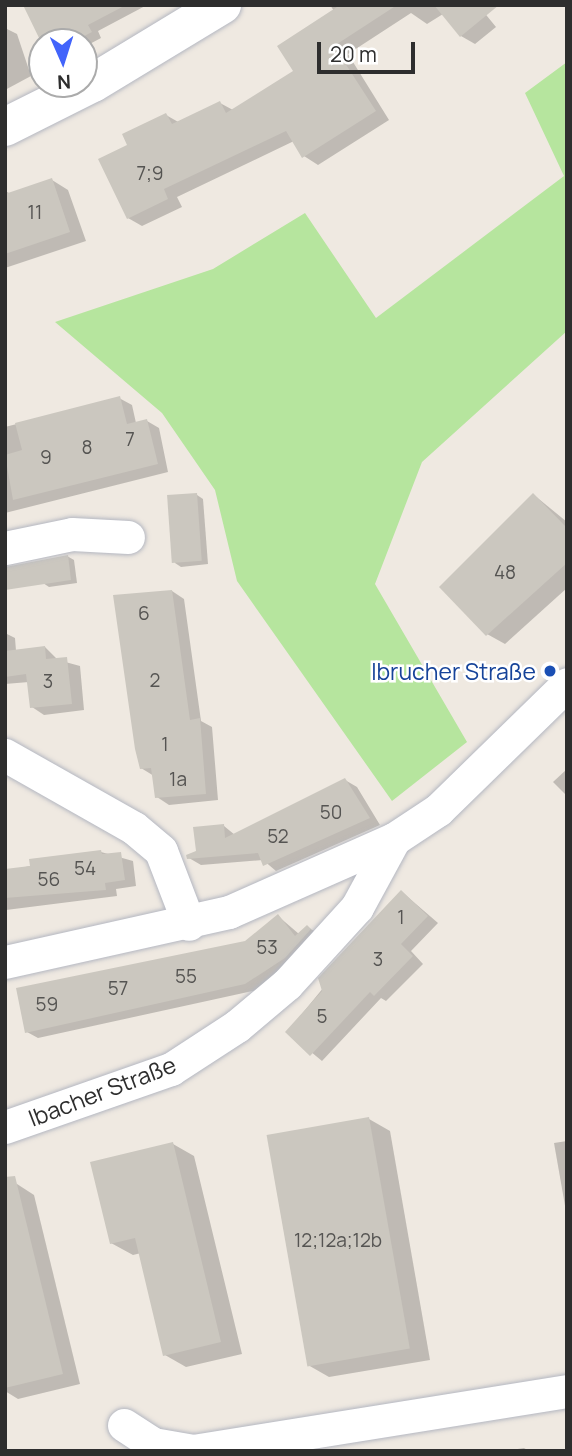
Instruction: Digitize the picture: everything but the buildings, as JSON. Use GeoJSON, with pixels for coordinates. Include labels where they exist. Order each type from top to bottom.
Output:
{"type":"FeatureCollection","features":[{"type":"Feature","properties":{"kind":"main road"},"geometry":{"type":"LineString","coordinates":[[5,127],[93,83],[222,5]]}},
{"type":"Feature","properties":{"kind":"street"},"geometry":{"type":"LineString","coordinates":[[5,548],[72,534],[128,537]]}},
{"type":"Feature","properties":{"kind":"street"},"geometry":{"type":"LineString","coordinates":[[5,962],[189,924],[265,898],[394,839],[438,810],[567,684]]}},
{"type":"Feature","properties":{"kind":"street"},"geometry":{"type":"LineString","coordinates":[[5,755],[134,828],[160,851],[189,924]]}},
{"type":"Feature","properties":{"kind":"street","name":"Ibacher Straße"},"geometry":{"type":"LineString","coordinates":[[5,1127],[171,1069],[237,1026],[287,984],[357,907],[394,839]]}},
{"type":"Feature","properties":{"kind":"street"},"geometry":{"type":"LineString","coordinates":[[124,1425],[153,1444],[193,1451],[567,1391]]}},
{"type":"Feature","properties":{"kind":"green space"},"geometry":{"type":"Polygon","coordinates":[[[567,62],[567,331],[422,462],[375,584],[467,742],[392,801],[237,581],[215,490],[162,413],[55,322],[213,269],[305,213],[376,318],[564,176],[525,93],[567,62]]]}},
{"type":"Feature","properties":{"kind":"place","name":"Ibrucher Straße"},"geometry":{"type":"Point","coordinates":[550,671]}}]}
